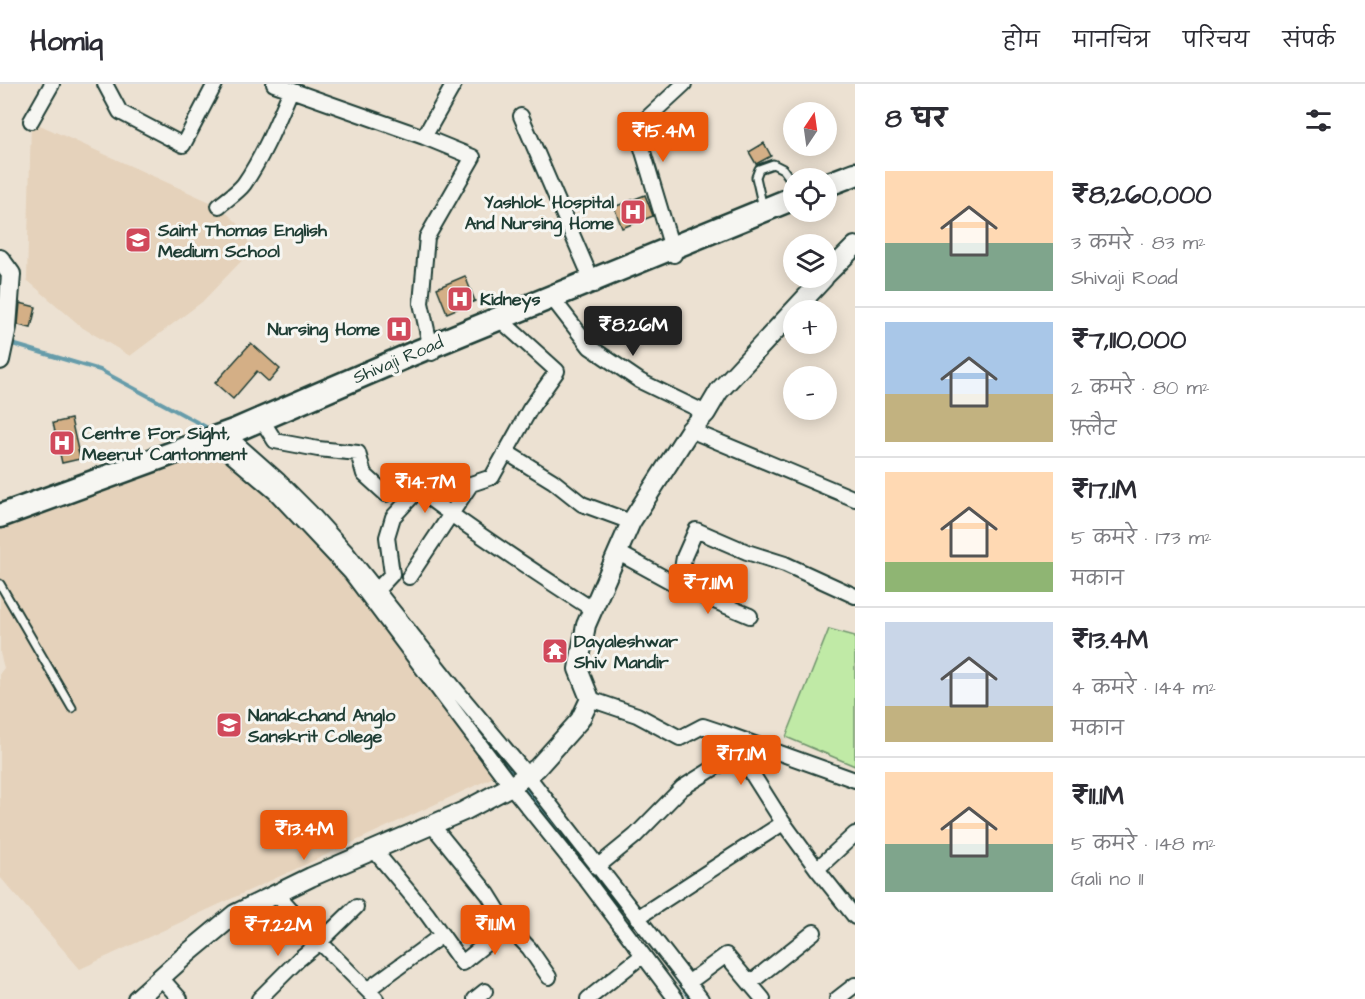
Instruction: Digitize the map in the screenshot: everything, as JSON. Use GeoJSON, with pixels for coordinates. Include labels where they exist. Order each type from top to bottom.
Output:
{"type":"FeatureCollection","features":[{"type":"Feature","properties":{"kind":"main road"},"geometry":{"type":"LineString","coordinates":[[837,181],[855,174]]}},
{"type":"Feature","properties":{"kind":"main road"},"geometry":{"type":"LineString","coordinates":[[837,189],[855,182]]}},
{"type":"Feature","properties":{"kind":"main road","name":"Shivaji Road"},"geometry":{"type":"LineString","coordinates":[[0,516],[222,439],[431,350],[765,214],[783,204]]}},
{"type":"Feature","properties":{"kind":"main road"},"geometry":{"type":"LineString","coordinates":[[765,214],[783,210]]}},
{"type":"Feature","properties":{"kind":"main road"},"geometry":{"type":"LineString","coordinates":[[504,320],[556,303],[594,284]]}},
{"type":"Feature","properties":{"kind":"main road"},"geometry":{"type":"LineString","coordinates":[[0,523],[265,424],[431,350]]}},
{"type":"Feature","properties":{"kind":"street"},"geometry":{"type":"LineString","coordinates":[[31,121],[52,84]]}},
{"type":"Feature","properties":{"kind":"street"},"geometry":{"type":"LineString","coordinates":[[105,84],[120,112],[183,145],[215,84]]}},
{"type":"Feature","properties":{"kind":"street"},"geometry":{"type":"LineString","coordinates":[[274,84],[424,137],[473,157],[427,237],[421,303],[431,350]]}},
{"type":"Feature","properties":{"kind":"street"},"geometry":{"type":"LineString","coordinates":[[424,137],[454,84]]}},
{"type":"Feature","properties":{"kind":"street"},"geometry":{"type":"LineString","coordinates":[[673,252],[641,145],[645,120],[684,84]]}},
{"type":"Feature","properties":{"kind":"street"},"geometry":{"type":"LineString","coordinates":[[219,206],[243,185],[258,161],[291,90]]}},
{"type":"Feature","properties":{"kind":"street"},"geometry":{"type":"LineString","coordinates":[[521,116],[594,284]]}},
{"type":"Feature","properties":{"kind":"street"},"geometry":{"type":"LineString","coordinates":[[837,264],[855,246]]}},
{"type":"Feature","properties":{"kind":"street"},"geometry":{"type":"LineString","coordinates":[[0,259],[11,274],[3,345]]}},
{"type":"Feature","properties":{"kind":"street"},"geometry":{"type":"LineString","coordinates":[[137,999],[235,914],[311,877],[464,811],[537,768],[580,720],[590,699],[578,669],[586,625],[631,522],[690,430],[706,413],[719,391],[814,288]]}},
{"type":"Feature","properties":{"kind":"street"},"geometry":{"type":"LineString","coordinates":[[556,303],[590,347],[640,381],[706,413]]}},
{"type":"Feature","properties":{"kind":"street"},"geometry":{"type":"LineString","coordinates":[[409,577],[471,484],[492,477],[530,409],[557,371],[504,320]]}},
{"type":"Feature","properties":{"kind":"street"},"geometry":{"type":"LineString","coordinates":[[265,424],[275,441],[358,453],[364,474],[386,494]]}},
{"type":"Feature","properties":{"kind":"street"},"geometry":{"type":"LineString","coordinates":[[690,430],[855,499]]}},
{"type":"Feature","properties":{"kind":"street"},"geometry":{"type":"LineString","coordinates":[[222,439],[279,481],[347,553],[377,590],[456,690],[520,780],[585,878],[676,999]]}},
{"type":"Feature","properties":{"kind":"street"},"geometry":{"type":"LineString","coordinates":[[222,439],[351,573],[520,780],[597,867],[700,999]]}},
{"type":"Feature","properties":{"kind":"street"},"geometry":{"type":"LineString","coordinates":[[506,452],[553,481],[582,504],[631,522]]}},
{"type":"Feature","properties":{"kind":"street"},"geometry":{"type":"LineString","coordinates":[[377,590],[392,574],[387,537],[393,517],[418,489],[530,569],[592,609]]}},
{"type":"Feature","properties":{"kind":"street"},"geometry":{"type":"LineString","coordinates":[[679,586],[684,557],[696,530],[747,552],[785,564],[855,596]]}},
{"type":"Feature","properties":{"kind":"street"},"geometry":{"type":"LineString","coordinates":[[617,552],[679,586],[750,616]]}},
{"type":"Feature","properties":{"kind":"street"},"geometry":{"type":"LineString","coordinates":[[590,699],[637,715],[680,738],[703,726],[855,780]]}},
{"type":"Feature","properties":{"kind":"street"},"geometry":{"type":"LineString","coordinates":[[723,733],[783,823],[855,917]]}},
{"type":"Feature","properties":{"kind":"street"},"geometry":{"type":"LineString","coordinates":[[597,867],[635,836],[682,788],[738,753]]}},
{"type":"Feature","properties":{"kind":"street"},"geometry":{"type":"LineString","coordinates":[[638,918],[783,823]]}},
{"type":"Feature","properties":{"kind":"street"},"geometry":{"type":"LineString","coordinates":[[432,825],[488,894],[508,926],[529,948],[549,977]]}},
{"type":"Feature","properties":{"kind":"street"},"geometry":{"type":"LineString","coordinates":[[817,869],[855,834]]}},
{"type":"Feature","properties":{"kind":"street"},"geometry":{"type":"LineString","coordinates":[[374,850],[427,914],[462,963],[508,926]]}},
{"type":"Feature","properties":{"kind":"street"},"geometry":{"type":"LineString","coordinates":[[277,894],[370,995],[442,935]]}},
{"type":"Feature","properties":{"kind":"street"},"geometry":{"type":"LineString","coordinates":[[259,999],[356,907]]}},
{"type":"Feature","properties":{"kind":"street"},"geometry":{"type":"LineString","coordinates":[[750,983],[814,932]]}},
{"type":"Feature","properties":{"kind":"street"},"geometry":{"type":"LineString","coordinates":[[588,999],[643,955]]}},
{"type":"Feature","properties":{"kind":"street"},"geometry":{"type":"LineString","coordinates":[[688,983],[726,955],[763,999]]}},
{"type":"Feature","properties":{"kind":"street"},"geometry":{"type":"LineString","coordinates":[[160,978],[180,999]]}},
{"type":"Feature","properties":{"kind":"street"},"geometry":{"type":"LineString","coordinates":[[837,999],[855,985]]}},
{"type":"Feature","properties":{"kind":"lane"},"geometry":{"type":"LineString","coordinates":[[765,214],[756,177],[759,169],[773,164],[783,169]]}},
{"type":"Feature","properties":{"kind":"lane"},"geometry":{"type":"LineString","coordinates":[[0,584],[72,708]]}},
{"type":"Feature","properties":{"kind":"shaded area","name":"Saint Thomas English Medium School"},"geometry":{"type":"Polygon","coordinates":[[[31,121],[219,206],[244,229],[251,251],[202,302],[130,356],[83,328],[27,280],[31,121]]]}},
{"type":"Feature","properties":{"kind":"shaded area","name":"Nanakchand Anglo Sanskrit College"},"geometry":{"type":"Polygon","coordinates":[[[213,452],[272,498],[353,583],[496,776],[80,969],[0,877],[0,673],[4,668],[0,653],[0,527],[213,452]]]}},
{"type":"Feature","properties":{"kind":"green space"},"geometry":{"type":"Polygon","coordinates":[[[829,629],[855,636],[855,766],[786,737],[829,629]]]}},
{"type":"Feature","properties":{"kind":"building"},"geometry":{"type":"Polygon","coordinates":[[[764,143],[771,156],[756,164],[749,152],[764,143]]]}},
{"type":"Feature","properties":{"kind":"building"},"geometry":{"type":"Polygon","coordinates":[[[645,195],[653,216],[622,228],[614,207],[645,195]]]}},
{"type":"Feature","properties":{"kind":"building"},"geometry":{"type":"Polygon","coordinates":[[[465,276],[475,301],[447,313],[437,288],[465,276]]]}},
{"type":"Feature","properties":{"kind":"building"},"geometry":{"type":"Polygon","coordinates":[[[20,303],[36,307],[31,328],[18,325],[20,303]]]}},
{"type":"Feature","properties":{"kind":"building"},"geometry":{"type":"Polygon","coordinates":[[[251,343],[280,369],[269,382],[257,371],[233,399],[215,383],[251,343]]]}},
{"type":"Feature","properties":{"kind":"building"},"geometry":{"type":"Polygon","coordinates":[[[71,419],[80,459],[62,463],[53,423],[71,419]]]}},
{"type":"Feature","properties":{"kind":"waterway"},"geometry":{"type":"LineString","coordinates":[[9,343],[100,370],[206,427]]}},
{"type":"Feature","properties":{"kind":"waterway"},"geometry":{"type":"LineString","coordinates":[[454,699],[515,775]]}},
{"type":"Feature","properties":{"kind":"waterway"},"geometry":{"type":"LineString","coordinates":[[522,783],[570,847],[619,904]]}},
{"type":"Feature","properties":{"kind":"waterway"},"geometry":{"type":"LineString","coordinates":[[673,974],[691,999]]}},
{"type":"Feature","properties":{"kind":"place","name":"Yashlok Hospital And Nursing Home"},"geometry":{"type":"Point","coordinates":[633,212]}},
{"type":"Feature","properties":{"kind":"place","name":"Saint Thomas English Medium School"},"geometry":{"type":"Point","coordinates":[138,240]}},
{"type":"Feature","properties":{"kind":"place","name":"Kidneys"},"geometry":{"type":"Point","coordinates":[460,299]}},
{"type":"Feature","properties":{"kind":"place","name":"Nursing Home"},"geometry":{"type":"Point","coordinates":[399,329]}},
{"type":"Feature","properties":{"kind":"place","name":"Centre For Sight, Meerut Cantonment"},"geometry":{"type":"Point","coordinates":[62,443]}},
{"type":"Feature","properties":{"kind":"place","name":"Dayaleshwar Shiv Mandir"},"geometry":{"type":"Point","coordinates":[555,651]}},
{"type":"Feature","properties":{"kind":"place","name":"Nanakchand Anglo Sanskrit College"},"geometry":{"type":"Point","coordinates":[229,725]}}]}
